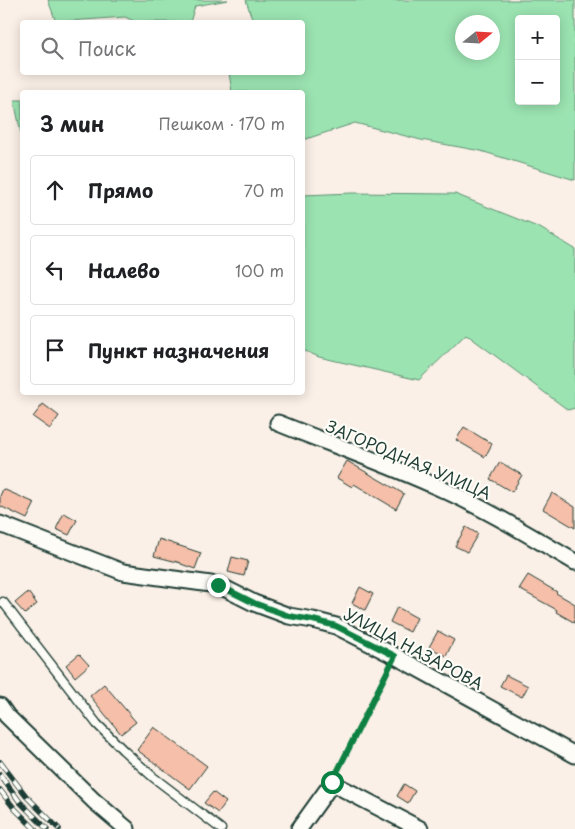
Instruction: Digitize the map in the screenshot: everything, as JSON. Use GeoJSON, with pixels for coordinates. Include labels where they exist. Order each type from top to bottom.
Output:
{"type":"FeatureCollection","features":[{"type":"Feature","properties":{"kind":"street","name":"ЗАГОРОДНАЯ УЛИЦА"},"geometry":{"type":"LineString","coordinates":[[278,422],[445,490],[481,508],[575,562]]}},
{"type":"Feature","properties":{"kind":"street","name":"УЛИЦА НАЗАРОВА"},"geometry":{"type":"LineString","coordinates":[[0,524],[123,572],[218,585],[254,603],[289,616],[336,626],[395,656],[575,755]]}},
{"type":"Feature","properties":{"kind":"street"},"geometry":{"type":"LineString","coordinates":[[0,706],[7,716],[94,801],[127,829]]}},
{"type":"Feature","properties":{"kind":"street"},"geometry":{"type":"LineString","coordinates":[[299,829],[332,782],[420,829]]}},
{"type":"Feature","properties":{"kind":"lane"},"geometry":{"type":"LineString","coordinates":[[3,602],[97,724],[153,777],[221,829]]}},
{"type":"Feature","properties":{"kind":"path"},"geometry":{"type":"LineString","coordinates":[[332,782],[395,656]]}},
{"type":"Feature","properties":{"kind":"green space"},"geometry":{"type":"Polygon","coordinates":[[[48,0],[228,0],[195,6],[191,20],[132,20],[125,17],[55,20],[48,0]]]}},
{"type":"Feature","properties":{"kind":"green space"},"geometry":{"type":"Polygon","coordinates":[[[246,0],[575,0],[575,180],[481,151],[421,140],[355,123],[305,139],[305,90],[232,90],[229,75],[305,75],[305,20],[252,20],[246,0]]]}},
{"type":"Feature","properties":{"kind":"green space"},"geometry":{"type":"Polygon","coordinates":[[[14,100],[20,100],[20,128],[14,100]]]}},
{"type":"Feature","properties":{"kind":"green space"},"geometry":{"type":"Polygon","coordinates":[[[352,193],[455,194],[540,228],[575,249],[575,408],[568,410],[466,334],[419,380],[319,357],[305,351],[305,195],[352,193]]]}},
{"type":"Feature","properties":{"kind":"building"},"geometry":{"type":"Polygon","coordinates":[[[43,404],[59,416],[50,429],[33,417],[43,404]]]}},
{"type":"Feature","properties":{"kind":"building"},"geometry":{"type":"Polygon","coordinates":[[[464,427],[492,444],[485,457],[456,440],[464,427]]]}},
{"type":"Feature","properties":{"kind":"building"},"geometry":{"type":"Polygon","coordinates":[[[347,461],[404,494],[396,509],[354,484],[352,487],[337,478],[347,461]]]}},
{"type":"Feature","properties":{"kind":"building"},"geometry":{"type":"Polygon","coordinates":[[[500,462],[522,475],[512,492],[490,479],[500,462]]]}},
{"type":"Feature","properties":{"kind":"building"},"geometry":{"type":"Polygon","coordinates":[[[3,489],[35,503],[27,519],[0,506],[0,496],[3,489]]]}},
{"type":"Feature","properties":{"kind":"building"},"geometry":{"type":"Polygon","coordinates":[[[552,493],[575,507],[575,528],[543,509],[552,493]]]}},
{"type":"Feature","properties":{"kind":"building"},"geometry":{"type":"Polygon","coordinates":[[[64,513],[77,520],[69,535],[56,529],[64,513]]]}},
{"type":"Feature","properties":{"kind":"building"},"geometry":{"type":"Polygon","coordinates":[[[466,527],[478,534],[467,552],[455,546],[466,527]]]}},
{"type":"Feature","properties":{"kind":"building"},"geometry":{"type":"Polygon","coordinates":[[[159,539],[201,553],[195,569],[154,556],[159,539]]]}},
{"type":"Feature","properties":{"kind":"building"},"geometry":{"type":"Polygon","coordinates":[[[232,557],[248,561],[244,576],[228,572],[232,557]]]}},
{"type":"Feature","properties":{"kind":"building"},"geometry":{"type":"Polygon","coordinates":[[[528,575],[575,604],[575,623],[556,612],[557,610],[519,589],[528,575]]]}},
{"type":"Feature","properties":{"kind":"building"},"geometry":{"type":"Polygon","coordinates":[[[360,587],[373,594],[365,610],[352,603],[360,587]]]}},
{"type":"Feature","properties":{"kind":"building"},"geometry":{"type":"Polygon","coordinates":[[[28,592],[37,604],[25,614],[15,603],[28,592]]]}},
{"type":"Feature","properties":{"kind":"building"},"geometry":{"type":"Polygon","coordinates":[[[397,607],[417,618],[410,632],[390,622],[397,607]]]}},
{"type":"Feature","properties":{"kind":"building"},"geometry":{"type":"Polygon","coordinates":[[[438,631],[454,640],[446,656],[429,647],[438,631]]]}},
{"type":"Feature","properties":{"kind":"building"},"geometry":{"type":"Polygon","coordinates":[[[79,654],[89,665],[75,677],[66,665],[79,654]]]}},
{"type":"Feature","properties":{"kind":"building"},"geometry":{"type":"Polygon","coordinates":[[[506,675],[528,686],[522,697],[500,686],[506,675]]]}},
{"type":"Feature","properties":{"kind":"building"},"geometry":{"type":"Polygon","coordinates":[[[104,684],[136,722],[121,734],[90,696],[104,684]]]}},
{"type":"Feature","properties":{"kind":"building"},"geometry":{"type":"Polygon","coordinates":[[[154,727],[207,766],[190,789],[137,750],[154,727]]]}},
{"type":"Feature","properties":{"kind":"building"},"geometry":{"type":"Polygon","coordinates":[[[404,784],[415,791],[408,803],[397,796],[404,784]]]}},
{"type":"Feature","properties":{"kind":"building"},"geometry":{"type":"Polygon","coordinates":[[[213,792],[226,802],[218,813],[204,803],[213,792]]]}},
{"type":"Feature","properties":{"kind":"railway"},"geometry":{"type":"LineString","coordinates":[[0,762],[26,796],[59,829]]}},
{"type":"Feature","properties":{"kind":"railway"},"geometry":{"type":"LineString","coordinates":[[0,775],[20,802],[47,829]]}},
{"type":"Feature","properties":{"kind":"railway"},"geometry":{"type":"LineString","coordinates":[[0,790],[14,808],[35,829]]}},
{"type":"Feature","properties":{"kind":"route"},"geometry":{"type":"LineString","coordinates":[[218,585],[254,603],[289,616],[336,626],[395,656],[332,782]]}}]}
